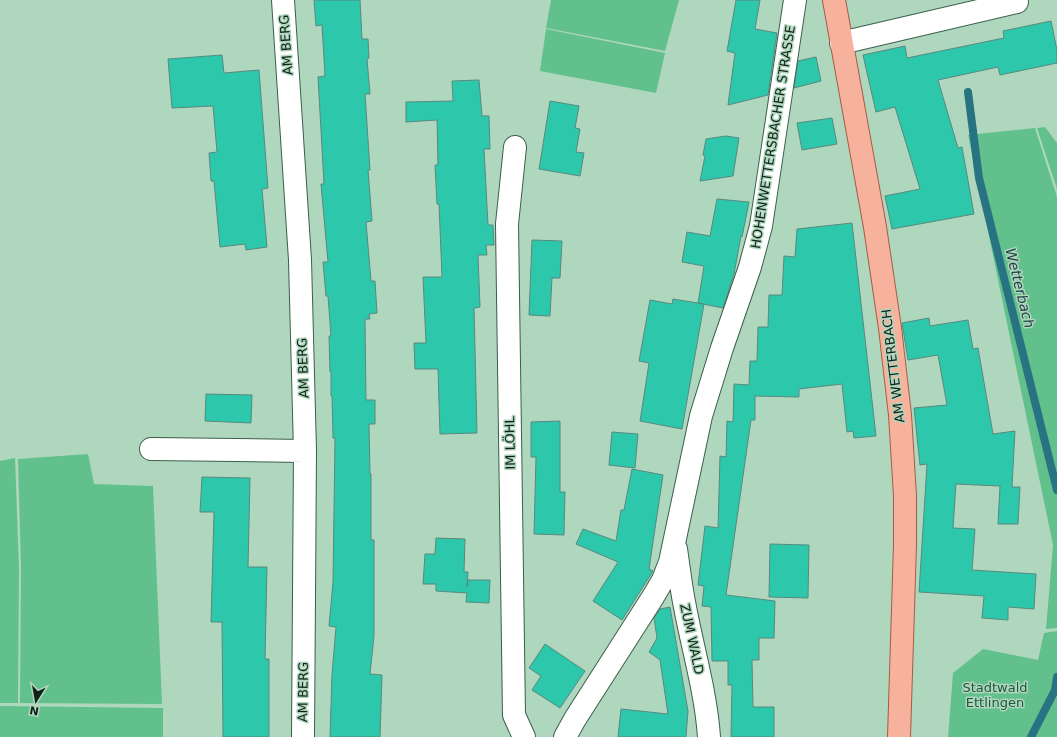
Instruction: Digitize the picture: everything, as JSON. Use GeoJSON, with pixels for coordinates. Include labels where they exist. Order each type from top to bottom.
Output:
{"type":"FeatureCollection","features":[{"type":"Feature","properties":{"kind":"main road","name":"AM WETTERBACH"},"geometry":{"type":"LineString","coordinates":[[834,0],[875,227],[890,328],[900,415],[905,496],[905,545],[899,737]]}},
{"type":"Feature","properties":{"kind":"street","name":"AM BERG"},"geometry":{"type":"LineString","coordinates":[[283,0],[300,260],[305,451],[303,737]]}},
{"type":"Feature","properties":{"kind":"street","name":"HOHENWETTERSBACHER STRASSE"},"geometry":{"type":"LineString","coordinates":[[565,737],[663,580],[675,540],[701,416],[722,348],[750,267],[761,226],[795,0]]}},
{"type":"Feature","properties":{"kind":"street"},"geometry":{"type":"LineString","coordinates":[[841,43],[1017,2]]}},
{"type":"Feature","properties":{"kind":"street","name":"IM LÖHL"},"geometry":{"type":"LineString","coordinates":[[515,148],[507,224],[514,715],[524,737]]}},
{"type":"Feature","properties":{"kind":"street"},"geometry":{"type":"LineString","coordinates":[[151,449],[305,451]]}},
{"type":"Feature","properties":{"kind":"street","name":"ZUM WALD"},"geometry":{"type":"LineString","coordinates":[[675,540],[684,607],[696,656],[708,722],[709,737]]}},
{"type":"Feature","properties":{"kind":"green space"},"geometry":{"type":"Polygon","coordinates":[[[551,0],[679,0],[665,51],[546,28],[551,0]]]}},
{"type":"Feature","properties":{"kind":"green space"},"geometry":{"type":"Polygon","coordinates":[[[546,29],[665,53],[656,93],[540,71],[546,29]]]}},
{"type":"Feature","properties":{"kind":"green space"},"geometry":{"type":"Polygon","coordinates":[[[1045,127],[1057,143],[1057,189],[1037,128],[1045,127]]]}},
{"type":"Feature","properties":{"kind":"green space"},"geometry":{"type":"Polygon","coordinates":[[[1035,128],[1057,197],[1057,628],[1046,629],[1053,545],[968,135],[1035,128]]]}},
{"type":"Feature","properties":{"kind":"green space"},"geometry":{"type":"Polygon","coordinates":[[[88,454],[94,484],[153,486],[162,704],[20,703],[21,565],[18,459],[88,454]]]}},
{"type":"Feature","properties":{"kind":"green space"},"geometry":{"type":"Polygon","coordinates":[[[15,458],[19,568],[18,703],[0,703],[0,461],[15,458]]]}},
{"type":"Feature","properties":{"kind":"green space","name":"Stadtwald Ettlingen"},"geometry":{"type":"Polygon","coordinates":[[[1057,631],[1057,737],[948,737],[953,673],[983,649],[1038,660],[1044,633],[1057,631]]]}},
{"type":"Feature","properties":{"kind":"green space"},"geometry":{"type":"Polygon","coordinates":[[[0,706],[163,708],[163,737],[0,737],[0,706]]]}},
{"type":"Feature","properties":{"kind":"building"},"geometry":{"type":"Polygon","coordinates":[[[314,0],[360,0],[362,39],[368,39],[369,58],[367,59],[370,94],[365,94],[372,221],[366,222],[371,281],[375,281],[377,313],[369,314],[370,319],[365,319],[366,400],[375,400],[375,424],[369,424],[371,540],[374,540],[374,636],[370,674],[382,675],[380,737],[330,737],[332,674],[336,627],[329,626],[333,582],[335,438],[333,438],[330,372],[329,336],[331,336],[328,296],[326,296],[323,262],[328,262],[321,184],[324,184],[318,77],[325,76],[322,25],[316,26],[314,0]]]}},
{"type":"Feature","properties":{"kind":"building"},"geometry":{"type":"Polygon","coordinates":[[[736,0],[760,0],[755,29],[777,33],[768,95],[728,105],[735,53],[727,51],[736,0]]]}},
{"type":"Feature","properties":{"kind":"building"},"geometry":{"type":"Polygon","coordinates":[[[1051,21],[1057,50],[1057,63],[1000,75],[998,67],[938,80],[958,148],[962,147],[974,214],[892,229],[885,196],[920,189],[895,107],[876,112],[863,55],[905,46],[907,58],[1004,38],[1003,31],[1051,21]]]}},
{"type":"Feature","properties":{"kind":"building"},"geometry":{"type":"Polygon","coordinates":[[[222,55],[224,73],[259,70],[268,188],[262,189],[267,247],[246,250],[245,244],[220,247],[214,181],[211,181],[209,153],[217,152],[213,106],[172,108],[168,59],[222,55]]]}},
{"type":"Feature","properties":{"kind":"building"},"geometry":{"type":"Polygon","coordinates":[[[816,57],[821,81],[794,88],[798,61],[816,57]]]}},
{"type":"Feature","properties":{"kind":"building"},"geometry":{"type":"Polygon","coordinates":[[[479,80],[482,116],[489,116],[490,149],[484,149],[488,225],[493,225],[494,245],[486,245],[487,255],[478,255],[480,307],[474,308],[477,433],[440,434],[438,369],[415,369],[414,343],[426,343],[423,277],[442,277],[439,204],[437,204],[435,165],[438,165],[437,120],[406,122],[406,102],[453,101],[452,81],[479,80]]]}},
{"type":"Feature","properties":{"kind":"building"},"geometry":{"type":"Polygon","coordinates":[[[550,101],[579,106],[575,128],[580,129],[576,152],[584,153],[580,176],[539,169],[550,101]]]}},
{"type":"Feature","properties":{"kind":"building"},"geometry":{"type":"Polygon","coordinates":[[[832,118],[837,144],[802,150],[797,123],[832,118]]]}},
{"type":"Feature","properties":{"kind":"building"},"geometry":{"type":"Polygon","coordinates":[[[726,136],[739,138],[733,176],[700,181],[705,156],[703,155],[706,139],[726,136]]]}},
{"type":"Feature","properties":{"kind":"building"},"geometry":{"type":"Polygon","coordinates":[[[717,199],[749,202],[734,274],[723,308],[698,303],[704,266],[682,262],[687,232],[710,236],[717,199]]]}},
{"type":"Feature","properties":{"kind":"building"},"geometry":{"type":"Polygon","coordinates":[[[852,223],[876,436],[854,438],[853,431],[847,432],[842,384],[799,389],[799,397],[755,396],[755,420],[751,420],[726,595],[775,601],[774,638],[759,638],[759,660],[752,660],[753,707],[774,707],[774,737],[731,737],[732,685],[728,685],[728,661],[712,661],[711,607],[702,606],[704,586],[698,585],[705,526],[718,528],[720,456],[726,457],[727,421],[733,422],[734,384],[749,385],[750,361],[757,361],[758,327],[768,327],[769,295],[782,295],[784,256],[795,257],[797,229],[852,223]]]}},
{"type":"Feature","properties":{"kind":"building"},"geometry":{"type":"Polygon","coordinates":[[[532,240],[562,241],[560,278],[552,278],[550,316],[529,315],[532,240]]]}},
{"type":"Feature","properties":{"kind":"building"},"geometry":{"type":"Polygon","coordinates":[[[673,299],[704,304],[682,429],[640,421],[649,363],[639,361],[650,300],[672,304],[673,299]]]}},
{"type":"Feature","properties":{"kind":"building"},"geometry":{"type":"Polygon","coordinates":[[[929,318],[930,326],[968,320],[973,349],[978,348],[993,434],[1015,431],[1012,487],[1020,487],[1018,524],[998,524],[1000,486],[956,484],[953,528],[975,529],[972,570],[1036,574],[1034,609],[1008,607],[1008,620],[982,618],[984,596],[919,592],[927,464],[920,465],[914,408],[947,405],[938,355],[908,360],[902,323],[929,318]]]}},
{"type":"Feature","properties":{"kind":"building"},"geometry":{"type":"Polygon","coordinates":[[[206,394],[252,395],[251,423],[205,421],[206,394]]]}},
{"type":"Feature","properties":{"kind":"building"},"geometry":{"type":"Polygon","coordinates":[[[560,421],[560,492],[565,492],[564,535],[534,534],[536,457],[531,457],[531,422],[560,421]]]}},
{"type":"Feature","properties":{"kind":"building"},"geometry":{"type":"Polygon","coordinates":[[[612,432],[638,434],[635,468],[609,465],[612,432]]]}},
{"type":"Feature","properties":{"kind":"building"},"geometry":{"type":"Polygon","coordinates":[[[632,469],[663,475],[649,569],[653,571],[622,620],[593,601],[618,562],[576,544],[583,529],[616,541],[621,510],[624,510],[632,469]]]}},
{"type":"Feature","properties":{"kind":"building"},"geometry":{"type":"Polygon","coordinates":[[[202,477],[250,478],[248,567],[267,567],[265,659],[269,659],[269,737],[223,737],[222,622],[211,622],[214,512],[200,512],[202,477]]]}},
{"type":"Feature","properties":{"kind":"building"},"geometry":{"type":"Polygon","coordinates":[[[436,538],[465,539],[464,572],[468,572],[467,587],[468,580],[490,580],[489,603],[466,602],[467,593],[436,591],[436,584],[423,584],[425,554],[435,554],[436,538]]]}},
{"type":"Feature","properties":{"kind":"building"},"geometry":{"type":"Polygon","coordinates":[[[770,544],[809,545],[808,598],[769,597],[770,544]]]}},
{"type":"Feature","properties":{"kind":"building"},"geometry":{"type":"Polygon","coordinates":[[[670,607],[688,711],[686,737],[618,737],[621,709],[668,714],[660,660],[649,652],[657,638],[654,618],[660,609],[670,607]]]}},
{"type":"Feature","properties":{"kind":"building"},"geometry":{"type":"Polygon","coordinates":[[[545,644],[585,671],[560,708],[532,690],[541,676],[529,668],[545,644]]]}},
{"type":"Feature","properties":{"kind":"waterway","name":"Wetterbach"},"geometry":{"type":"LineString","coordinates":[[968,92],[979,178],[1057,490]]}},
{"type":"Feature","properties":{"kind":"waterway","name":"Wetterbach"},"geometry":{"type":"LineString","coordinates":[[1031,737],[1055,690],[1057,677]]}}]}
